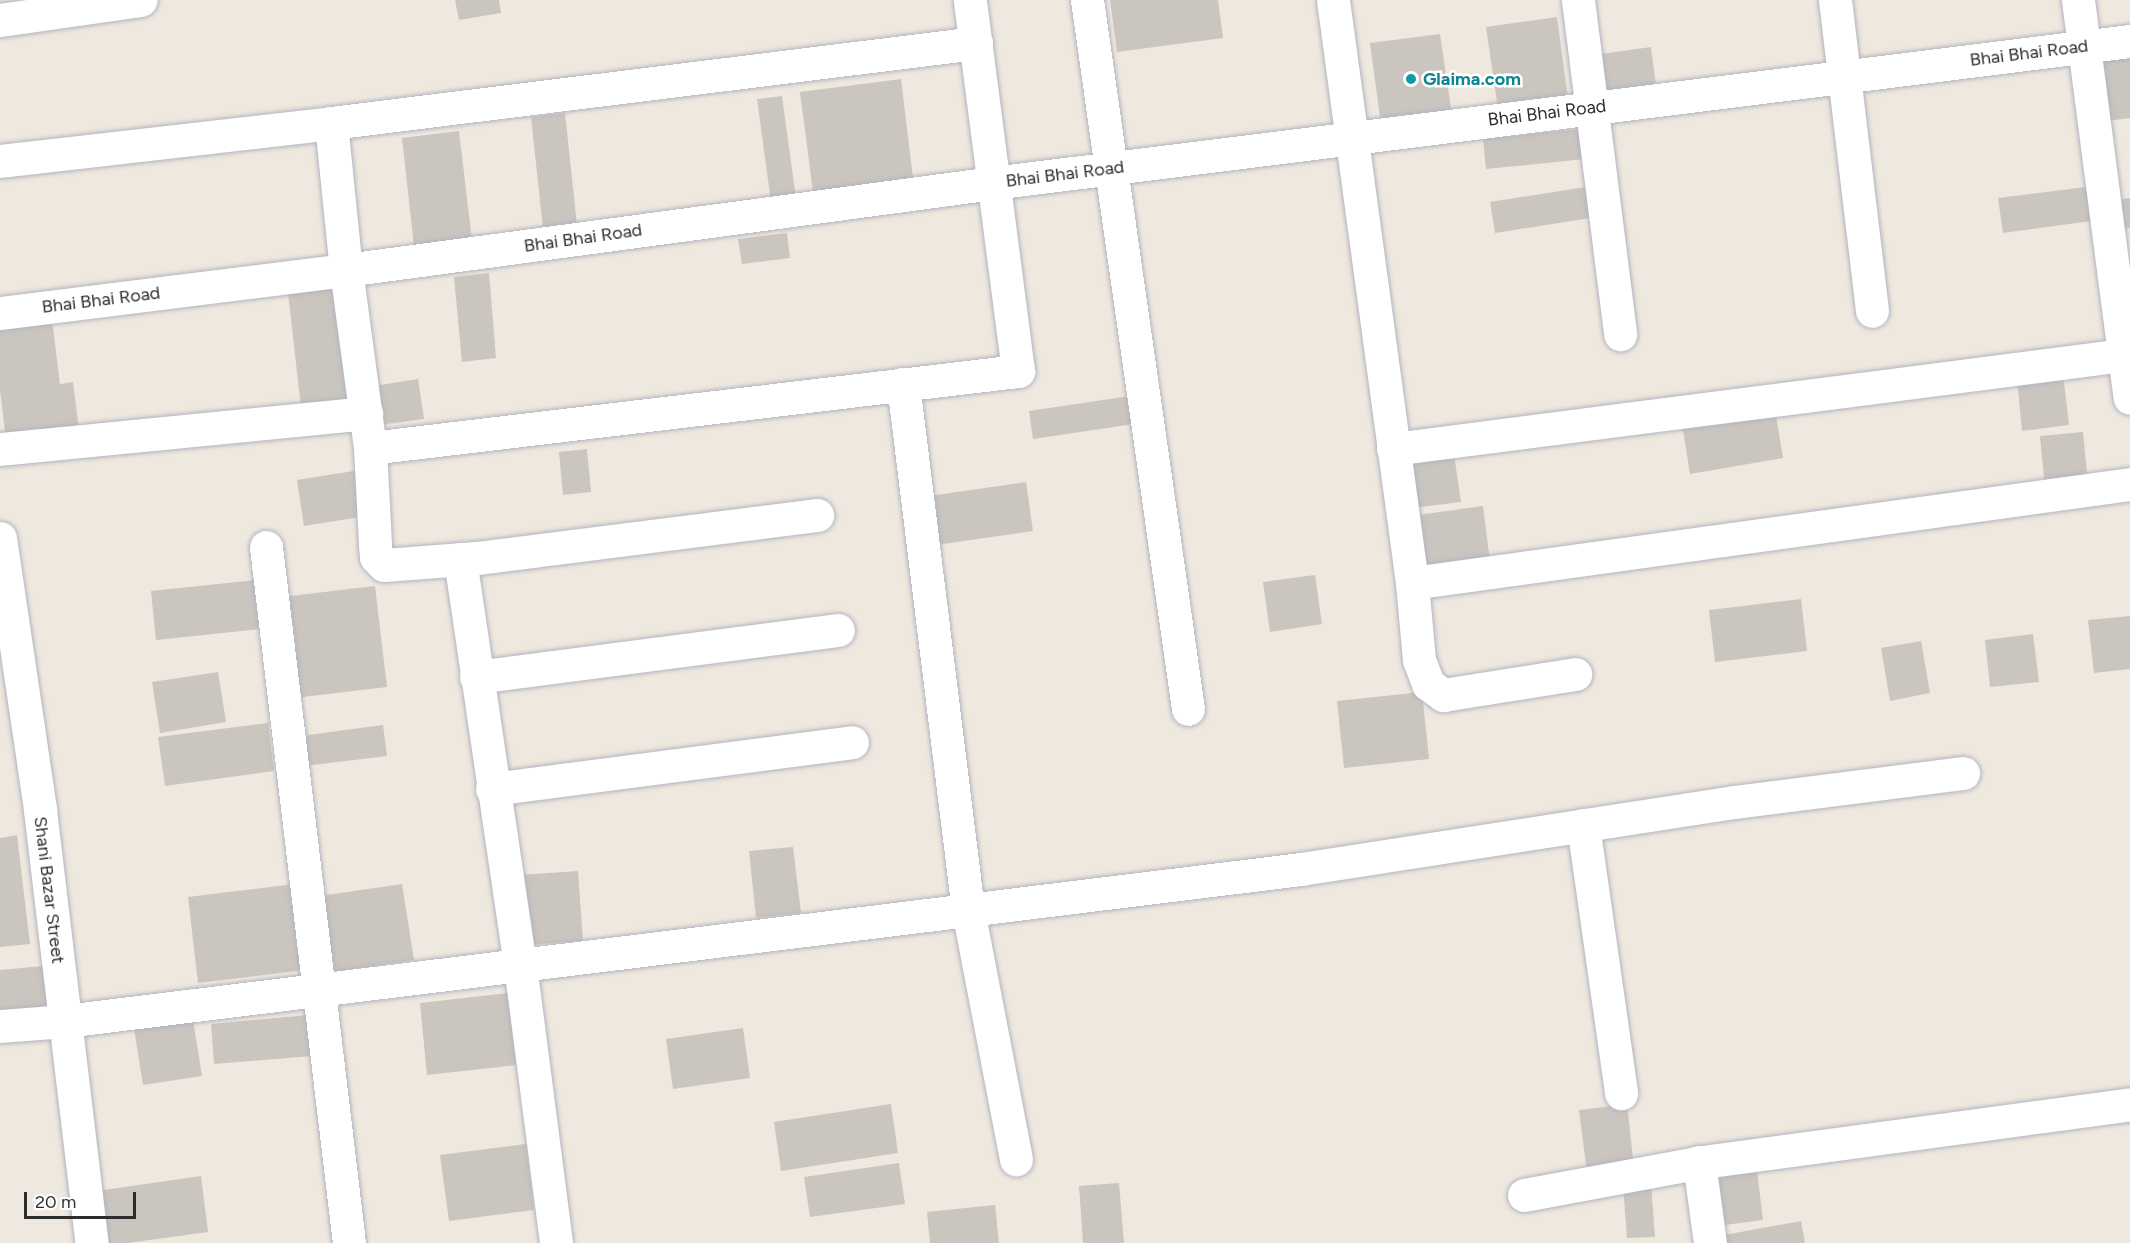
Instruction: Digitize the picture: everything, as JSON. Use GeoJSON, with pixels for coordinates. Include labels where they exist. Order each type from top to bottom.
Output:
{"type":"FeatureCollection","features":[{"type":"Feature","properties":{"kind":"street"},"geometry":{"type":"LineString","coordinates":[[0,20],[141,0]]}},
{"type":"Feature","properties":{"kind":"street"},"geometry":{"type":"LineString","coordinates":[[370,448],[1018,371],[970,0]]}},
{"type":"Feature","properties":{"kind":"street"},"geometry":{"type":"LineString","coordinates":[[1087,0],[1188,709]]}},
{"type":"Feature","properties":{"kind":"street"},"geometry":{"type":"LineString","coordinates":[[1333,0],[1412,583],[1419,660],[1428,684],[1443,695],[1575,674]]}},
{"type":"Feature","properties":{"kind":"street"},"geometry":{"type":"LineString","coordinates":[[1578,0],[1620,334]]}},
{"type":"Feature","properties":{"kind":"street"},"geometry":{"type":"LineString","coordinates":[[1835,0],[1872,311]]}},
{"type":"Feature","properties":{"kind":"street"},"geometry":{"type":"LineString","coordinates":[[2078,0],[2130,398]]}},
{"type":"Feature","properties":{"kind":"street","name":"Bhai Bhai Road"},"geometry":{"type":"LineString","coordinates":[[0,313],[346,270],[1110,168],[2130,40]]}},
{"type":"Feature","properties":{"kind":"street"},"geometry":{"type":"LineString","coordinates":[[0,161],[331,123],[976,43]]}},
{"type":"Feature","properties":{"kind":"street"},"geometry":{"type":"LineString","coordinates":[[331,123],[346,270],[370,448],[376,557],[384,565],[460,559],[817,515]]}},
{"type":"Feature","properties":{"kind":"street"},"geometry":{"type":"LineString","coordinates":[[1393,449],[2124,356]]}},
{"type":"Feature","properties":{"kind":"street"},"geometry":{"type":"LineString","coordinates":[[903,384],[968,910],[1016,1159]]}},
{"type":"Feature","properties":{"kind":"street"},"geometry":{"type":"LineString","coordinates":[[0,449],[366,413]]}},
{"type":"Feature","properties":{"kind":"street"},"geometry":{"type":"LineString","coordinates":[[1412,583],[2130,483]]}},
{"type":"Feature","properties":{"kind":"street","name":"Shani Bazar Street"},"geometry":{"type":"LineString","coordinates":[[0,538],[40,810],[92,1243]]}},
{"type":"Feature","properties":{"kind":"street"},"geometry":{"type":"LineString","coordinates":[[266,547],[349,1243]]}},
{"type":"Feature","properties":{"kind":"street"},"geometry":{"type":"LineString","coordinates":[[460,559],[492,789],[520,965],[556,1243]]}},
{"type":"Feature","properties":{"kind":"street"},"geometry":{"type":"LineString","coordinates":[[476,676],[838,630]]}},
{"type":"Feature","properties":{"kind":"street"},"geometry":{"type":"LineString","coordinates":[[492,789],[852,742]]}},
{"type":"Feature","properties":{"kind":"street"},"geometry":{"type":"LineString","coordinates":[[0,1026],[65,1021],[1301,869],[1734,802],[1963,773]]}},
{"type":"Feature","properties":{"kind":"street"},"geometry":{"type":"LineString","coordinates":[[1583,825],[1621,1093]]}},
{"type":"Feature","properties":{"kind":"street"},"geometry":{"type":"LineString","coordinates":[[1524,1195],[1699,1162],[2130,1104]]}},
{"type":"Feature","properties":{"kind":"street"},"geometry":{"type":"LineString","coordinates":[[1699,1162],[1710,1243]]}},
{"type":"Feature","properties":{"kind":"building"},"geometry":{"type":"Polygon","coordinates":[[[455,0],[499,0],[501,13],[459,20],[455,0]]]}},
{"type":"Feature","properties":{"kind":"building"},"geometry":{"type":"Polygon","coordinates":[[[1110,0],[1218,0],[1223,38],[1117,52],[1110,0]]]}},
{"type":"Feature","properties":{"kind":"building"},"geometry":{"type":"Polygon","coordinates":[[[1557,17],[1568,99],[1498,109],[1486,27],[1557,17]]]}},
{"type":"Feature","properties":{"kind":"building","name":"Glaima.com"},"geometry":{"type":"Polygon","coordinates":[[[1440,34],[1452,115],[1381,125],[1370,43],[1440,34]]]}},
{"type":"Feature","properties":{"kind":"building"},"geometry":{"type":"Polygon","coordinates":[[[1651,47],[1656,86],[1606,92],[1601,54],[1651,47]]]}},
{"type":"Feature","properties":{"kind":"building"},"geometry":{"type":"Polygon","coordinates":[[[2130,58],[2130,118],[2099,122],[2091,63],[2130,58]]]}},
{"type":"Feature","properties":{"kind":"building"},"geometry":{"type":"Polygon","coordinates":[[[901,79],[914,186],[814,200],[800,92],[901,79]]]}},
{"type":"Feature","properties":{"kind":"building"},"geometry":{"type":"Polygon","coordinates":[[[782,96],[796,199],[771,202],[757,99],[782,96]]]}},
{"type":"Feature","properties":{"kind":"building"},"geometry":{"type":"Polygon","coordinates":[[[565,113],[577,225],[543,229],[531,117],[565,113]]]}},
{"type":"Feature","properties":{"kind":"building"},"geometry":{"type":"Polygon","coordinates":[[[1592,128],[1595,158],[1486,169],[1483,139],[1592,128]]]}},
{"type":"Feature","properties":{"kind":"building"},"geometry":{"type":"Polygon","coordinates":[[[459,131],[472,241],[414,247],[402,138],[459,131]]]}},
{"type":"Feature","properties":{"kind":"building"},"geometry":{"type":"Polygon","coordinates":[[[1598,185],[1603,216],[1495,233],[1490,202],[1598,185]]]}},
{"type":"Feature","properties":{"kind":"building"},"geometry":{"type":"Polygon","coordinates":[[[2086,187],[2091,221],[2003,233],[1998,198],[2086,187]]]}},
{"type":"Feature","properties":{"kind":"building"},"geometry":{"type":"Polygon","coordinates":[[[2130,198],[2130,228],[2113,230],[2109,201],[2130,198]]]}},
{"type":"Feature","properties":{"kind":"building"},"geometry":{"type":"Polygon","coordinates":[[[787,233],[790,258],[742,264],[738,239],[787,233]]]}},
{"type":"Feature","properties":{"kind":"building"},"geometry":{"type":"Polygon","coordinates":[[[489,273],[496,358],[462,362],[454,277],[489,273]]]}},
{"type":"Feature","properties":{"kind":"building"},"geometry":{"type":"Polygon","coordinates":[[[342,287],[355,401],[301,407],[288,293],[342,287]]]}},
{"type":"Feature","properties":{"kind":"building"},"geometry":{"type":"Polygon","coordinates":[[[52,320],[60,384],[73,382],[79,430],[6,440],[0,390],[0,326],[52,320]]]}},
{"type":"Feature","properties":{"kind":"building"},"geometry":{"type":"Polygon","coordinates":[[[2063,374],[2069,425],[2022,431],[2017,380],[2063,374]]]}},
{"type":"Feature","properties":{"kind":"building"},"geometry":{"type":"Polygon","coordinates":[[[418,379],[424,419],[379,425],[374,386],[418,379]]]}},
{"type":"Feature","properties":{"kind":"building"},"geometry":{"type":"Polygon","coordinates":[[[1130,396],[1134,424],[1033,439],[1029,411],[1130,396]]]}},
{"type":"Feature","properties":{"kind":"building"},"geometry":{"type":"Polygon","coordinates":[[[1775,409],[1783,458],[1690,474],[1682,424],[1775,409]]]}},
{"type":"Feature","properties":{"kind":"building"},"geometry":{"type":"Polygon","coordinates":[[[2083,432],[2088,484],[2045,488],[2040,436],[2083,432]]]}},
{"type":"Feature","properties":{"kind":"building"},"geometry":{"type":"Polygon","coordinates":[[[587,449],[591,492],[563,495],[559,452],[587,449]]]}},
{"type":"Feature","properties":{"kind":"building"},"geometry":{"type":"Polygon","coordinates":[[[1454,454],[1461,502],[1413,508],[1406,460],[1454,454]]]}},
{"type":"Feature","properties":{"kind":"building"},"geometry":{"type":"Polygon","coordinates":[[[360,470],[367,516],[304,526],[297,480],[360,470]]]}},
{"type":"Feature","properties":{"kind":"building"},"geometry":{"type":"Polygon","coordinates":[[[1026,482],[1033,531],[929,546],[922,497],[1026,482]]]}},
{"type":"Feature","properties":{"kind":"building"},"geometry":{"type":"Polygon","coordinates":[[[1483,506],[1490,561],[1426,570],[1418,515],[1483,506]]]}},
{"type":"Feature","properties":{"kind":"building"},"geometry":{"type":"Polygon","coordinates":[[[1315,575],[1322,624],[1270,632],[1263,582],[1315,575]]]}},
{"type":"Feature","properties":{"kind":"building"},"geometry":{"type":"Polygon","coordinates":[[[256,580],[262,629],[156,640],[151,591],[256,580]]]}},
{"type":"Feature","properties":{"kind":"building"},"geometry":{"type":"Polygon","coordinates":[[[375,586],[387,687],[294,698],[282,597],[375,586]]]}},
{"type":"Feature","properties":{"kind":"building"},"geometry":{"type":"Polygon","coordinates":[[[1801,599],[1807,651],[1715,662],[1709,610],[1801,599]]]}},
{"type":"Feature","properties":{"kind":"building"},"geometry":{"type":"Polygon","coordinates":[[[2130,616],[2130,669],[2094,673],[2088,620],[2130,616]]]}},
{"type":"Feature","properties":{"kind":"building"},"geometry":{"type":"Polygon","coordinates":[[[2033,634],[2039,682],[1990,687],[1985,640],[2033,634]]]}},
{"type":"Feature","properties":{"kind":"building"},"geometry":{"type":"Polygon","coordinates":[[[1921,641],[1930,693],[1890,701],[1881,648],[1921,641]]]}},
{"type":"Feature","properties":{"kind":"building"},"geometry":{"type":"Polygon","coordinates":[[[218,672],[226,722],[160,733],[152,682],[218,672]]]}},
{"type":"Feature","properties":{"kind":"building"},"geometry":{"type":"Polygon","coordinates":[[[1422,692],[1429,759],[1344,768],[1337,701],[1422,692]]]}},
{"type":"Feature","properties":{"kind":"building"},"geometry":{"type":"Polygon","coordinates":[[[268,723],[274,771],[165,786],[158,737],[268,723]]]}},
{"type":"Feature","properties":{"kind":"building"},"geometry":{"type":"Polygon","coordinates":[[[383,725],[387,756],[305,766],[301,736],[383,725]]]}},
{"type":"Feature","properties":{"kind":"building"},"geometry":{"type":"Polygon","coordinates":[[[17,835],[30,944],[0,947],[0,838],[17,835]]]}},
{"type":"Feature","properties":{"kind":"building"},"geometry":{"type":"Polygon","coordinates":[[[793,847],[801,913],[756,918],[749,851],[793,847]]]}},
{"type":"Feature","properties":{"kind":"building"},"geometry":{"type":"Polygon","coordinates":[[[578,871],[583,941],[525,945],[520,875],[578,871]]]}},
{"type":"Feature","properties":{"kind":"building"},"geometry":{"type":"Polygon","coordinates":[[[294,884],[305,970],[198,983],[188,897],[294,884]]]}},
{"type":"Feature","properties":{"kind":"building"},"geometry":{"type":"Polygon","coordinates":[[[402,884],[414,960],[332,972],[320,896],[402,884]]]}},
{"type":"Feature","properties":{"kind":"building"},"geometry":{"type":"Polygon","coordinates":[[[43,966],[48,1009],[0,1015],[0,970],[43,966]]]}},
{"type":"Feature","properties":{"kind":"building"},"geometry":{"type":"Polygon","coordinates":[[[508,993],[516,1065],[427,1075],[420,1003],[508,993]]]}},
{"type":"Feature","properties":{"kind":"building"},"geometry":{"type":"Polygon","coordinates":[[[309,1015],[312,1056],[214,1064],[211,1024],[309,1015]]]}},
{"type":"Feature","properties":{"kind":"building"},"geometry":{"type":"Polygon","coordinates":[[[193,1020],[202,1076],[143,1085],[134,1029],[193,1020]]]}},
{"type":"Feature","properties":{"kind":"building"},"geometry":{"type":"Polygon","coordinates":[[[743,1028],[750,1078],[673,1089],[666,1039],[743,1028]]]}},
{"type":"Feature","properties":{"kind":"building"},"geometry":{"type":"Polygon","coordinates":[[[891,1104],[898,1153],[781,1171],[774,1122],[891,1104]]]}},
{"type":"Feature","properties":{"kind":"building"},"geometry":{"type":"Polygon","coordinates":[[[1627,1104],[1634,1168],[1587,1173],[1579,1110],[1627,1104]]]}},
{"type":"Feature","properties":{"kind":"building"},"geometry":{"type":"Polygon","coordinates":[[[526,1144],[534,1210],[449,1221],[440,1155],[526,1144]]]}},
{"type":"Feature","properties":{"kind":"building"},"geometry":{"type":"Polygon","coordinates":[[[1756,1162],[1763,1220],[1717,1226],[1710,1167],[1756,1162]]]}},
{"type":"Feature","properties":{"kind":"building"},"geometry":{"type":"Polygon","coordinates":[[[899,1163],[905,1204],[810,1217],[804,1177],[899,1163]]]}},
{"type":"Feature","properties":{"kind":"building"},"geometry":{"type":"Polygon","coordinates":[[[201,1176],[208,1232],[128,1243],[104,1243],[97,1191],[201,1176]]]}},
{"type":"Feature","properties":{"kind":"building"},"geometry":{"type":"Polygon","coordinates":[[[1119,1183],[1124,1243],[1083,1243],[1079,1186],[1119,1183]]]}},
{"type":"Feature","properties":{"kind":"building"},"geometry":{"type":"Polygon","coordinates":[[[1651,1184],[1655,1237],[1627,1238],[1623,1186],[1651,1184]]]}},
{"type":"Feature","properties":{"kind":"building"},"geometry":{"type":"Polygon","coordinates":[[[995,1205],[999,1243],[930,1243],[927,1212],[995,1205]]]}},
{"type":"Feature","properties":{"kind":"building"},"geometry":{"type":"Polygon","coordinates":[[[1801,1221],[1805,1243],[1725,1243],[1724,1235],[1801,1221]]]}},
{"type":"Feature","properties":{"kind":"place","name":"Glaima.com"},"geometry":{"type":"Point","coordinates":[1411,79]}}]}
